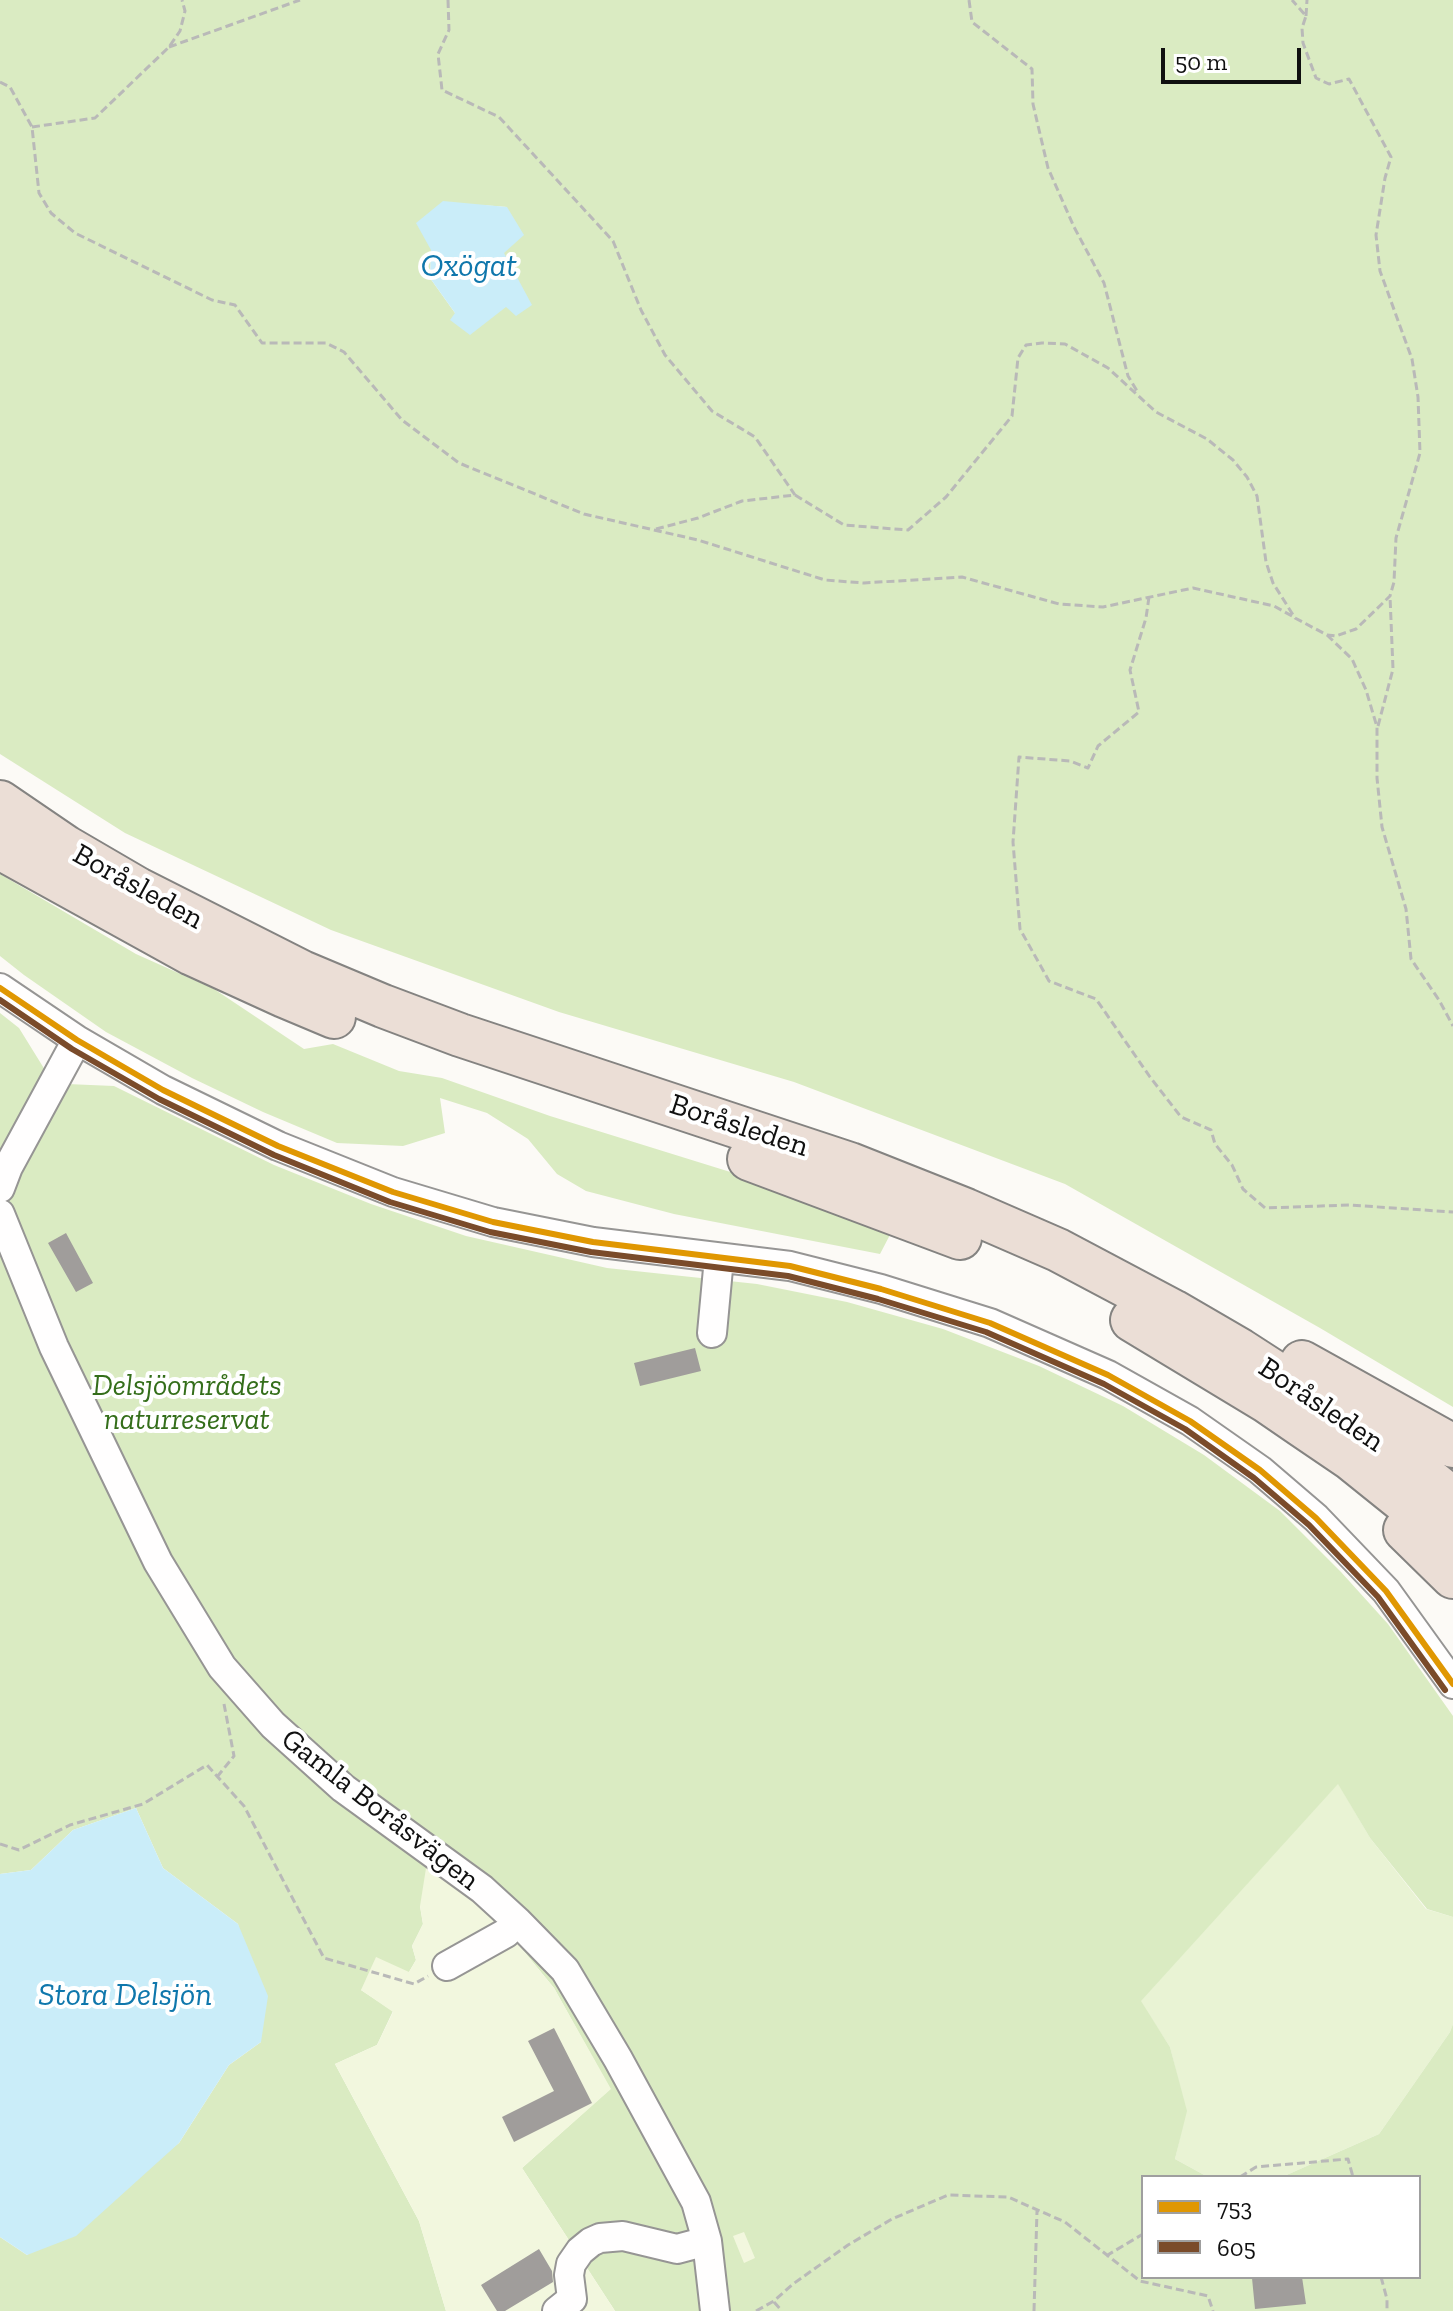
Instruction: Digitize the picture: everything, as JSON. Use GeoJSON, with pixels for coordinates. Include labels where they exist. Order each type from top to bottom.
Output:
{"type":"FeatureCollection","features":[{"type":"Feature","properties":{"kind":"highway","name":"Boråsleden"},"geometry":{"type":"LineString","coordinates":[[0,802],[66,847],[138,889],[302,972],[460,1035],[850,1164],[1058,1250],[1173,1311],[1252,1358],[1322,1403],[1453,1499]]}},
{"type":"Feature","properties":{"kind":"highway","name":"Boråsleden"},"geometry":{"type":"LineString","coordinates":[[0,848],[192,954],[284,996],[377,1034],[751,1160],[972,1243],[1046,1277],[1134,1321],[1266,1401],[1351,1459],[1453,1541]]}},
{"type":"Feature","properties":{"kind":"highway"},"geometry":{"type":"LineString","coordinates":[[1058,1250],[1187,1301],[1352,1388],[1453,1446]]}},
{"type":"Feature","properties":{"kind":"highway"},"geometry":{"type":"LineString","coordinates":[[1266,1401],[1453,1577]]}},
{"type":"Feature","properties":{"kind":"street"},"geometry":{"type":"LineString","coordinates":[[0,988],[77,1040],[163,1090],[278,1146],[393,1192],[493,1222],[579,1240],[790,1266],[881,1289],[990,1323],[1108,1375],[1190,1421],[1260,1470],[1316,1518],[1386,1591],[1453,1684]]}},
{"type":"Feature","properties":{"kind":"street"},"geometry":{"type":"LineString","coordinates":[[0,1188],[8,1167],[77,1040]]}},
{"type":"Feature","properties":{"kind":"street","name":"Gamla Boråsvägen"},"geometry":{"type":"LineString","coordinates":[[0,1214],[54,1347],[158,1562],[222,1667],[273,1725],[343,1788],[482,1889],[565,1970],[696,2202],[707,2241],[715,2311]]}},
{"type":"Feature","properties":{"kind":"street"},"geometry":{"type":"LineString","coordinates":[[712,1333],[719,1258]]}},
{"type":"Feature","properties":{"kind":"street"},"geometry":{"type":"LineString","coordinates":[[447,1966],[506,1933],[517,1921]]}},
{"type":"Feature","properties":{"kind":"street"},"geometry":{"type":"LineString","coordinates":[[557,2311],[572,2299],[571,2264],[591,2242],[623,2236],[677,2249],[707,2241]]}},
{"type":"Feature","properties":{"kind":"path"},"geometry":{"type":"LineString","coordinates":[[32,127],[95,118],[169,47],[180,31],[185,11],[182,0]]}},
{"type":"Feature","properties":{"kind":"path"},"geometry":{"type":"LineString","coordinates":[[169,47],[300,0]]}},
{"type":"Feature","properties":{"kind":"path"},"geometry":{"type":"LineString","coordinates":[[448,0],[449,30],[438,54],[442,90],[499,117],[613,241],[641,310],[665,355],[712,411],[755,437],[795,495],[844,525],[908,530],[946,497],[1012,416],[1018,358],[1026,345],[1065,344],[1108,368],[1156,412],[1207,439],[1233,460],[1257,496],[1269,572],[1295,618]]}},
{"type":"Feature","properties":{"kind":"path"},"geometry":{"type":"LineString","coordinates":[[969,0],[972,22],[1032,69],[1033,104],[1048,168],[1074,227],[1104,283],[1128,376],[1139,395]]}},
{"type":"Feature","properties":{"kind":"path"},"geometry":{"type":"LineString","coordinates":[[1292,0],[1306,16]]}},
{"type":"Feature","properties":{"kind":"path"},"geometry":{"type":"LineString","coordinates":[[1307,0],[1303,43],[1316,78],[1329,84],[1349,79],[1391,157],[1376,235],[1380,271],[1412,359],[1418,397],[1420,453],[1396,538],[1394,582],[1390,596],[1393,669],[1377,727],[1377,778],[1382,827],[1406,909],[1411,959],[1453,1026]]}},
{"type":"Feature","properties":{"kind":"path"},"geometry":{"type":"LineString","coordinates":[[0,82],[10,87],[32,127],[39,193],[51,213],[75,233],[212,300],[235,305],[262,343],[326,343],[344,352],[402,420],[459,463],[584,514],[698,540],[825,580],[864,583],[962,577],[1059,604],[1103,607],[1193,588],[1274,606],[1327,635],[1352,659],[1366,690],[1377,727]]}},
{"type":"Feature","properties":{"kind":"path"},"geometry":{"type":"LineString","coordinates":[[656,529],[698,518],[742,501],[795,495]]}},
{"type":"Feature","properties":{"kind":"path"},"geometry":{"type":"LineString","coordinates":[[1327,635],[1336,636],[1356,629],[1390,596]]}},
{"type":"Feature","properties":{"kind":"path"},"geometry":{"type":"LineString","coordinates":[[1149,597],[1130,670],[1139,712],[1098,746],[1088,768],[1070,761],[1019,757],[1013,842],[1020,929],[1049,981],[1096,999],[1181,1117],[1211,1130],[1215,1144],[1232,1165],[1243,1189],[1265,1208],[1349,1205],[1453,1212]]}},
{"type":"Feature","properties":{"kind":"path"},"geometry":{"type":"LineString","coordinates":[[217,1777],[234,1756],[223,1706],[234,1681]]}},
{"type":"Feature","properties":{"kind":"path"},"geometry":{"type":"LineString","coordinates":[[0,1844],[19,1850],[70,1825],[143,1804],[207,1765],[244,1806],[324,1958],[414,1984],[447,1966]]}},
{"type":"Feature","properties":{"kind":"path"},"geometry":{"type":"LineString","coordinates":[[1243,2175],[1256,2167],[1348,2159],[1352,2175]]}},
{"type":"Feature","properties":{"kind":"path"},"geometry":{"type":"LineString","coordinates":[[756,2311],[848,2245],[892,2219],[948,2195],[1008,2197],[1037,2209],[1065,2222],[1140,2281],[1208,2296],[1213,2311]]}},
{"type":"Feature","properties":{"kind":"path"},"geometry":{"type":"LineString","coordinates":[[1034,2311],[1037,2209]]}},
{"type":"Feature","properties":{"kind":"path"},"geometry":{"type":"LineString","coordinates":[[1106,2256],[1141,2235]]}},
{"type":"Feature","properties":{"kind":"path"},"geometry":{"type":"LineString","coordinates":[[1382,2279],[1387,2311]]}},
{"type":"Feature","properties":{"kind":"path"},"geometry":{"type":"LineString","coordinates":[[774,2301],[782,2311]]}},
{"type":"Feature","properties":{"kind":"green space"},"geometry":{"type":"Polygon","coordinates":[[[0,0],[1453,0],[1453,1407],[1065,1184],[794,1082],[559,1012],[331,930],[125,833],[0,754],[0,0]],[[481,205],[431,250],[430,278],[455,313],[504,253],[507,207],[481,205]]]}},
{"type":"Feature","properties":{"kind":"green space"},"geometry":{"type":"Polygon","coordinates":[[[0,874],[136,954],[214,989],[304,1049],[333,1044],[399,1071],[442,1078],[550,1116],[740,1175],[892,1231],[880,1254],[674,1214],[586,1191],[557,1174],[528,1139],[487,1113],[440,1098],[445,1133],[403,1146],[337,1143],[192,1078],[106,1032],[0,956],[0,874]]]}},
{"type":"Feature","properties":{"kind":"green space","name":"Delsjöområdets naturreservat"},"geometry":{"type":"Polygon","coordinates":[[[0,1013],[19,1028],[45,1070],[67,1084],[114,1086],[274,1165],[371,1204],[466,1236],[607,1268],[757,1284],[847,1302],[943,1329],[1039,1366],[1123,1406],[1204,1455],[1280,1511],[1388,1624],[1453,1716],[1453,1917],[1427,1909],[1370,1838],[1338,1784],[1141,2001],[1170,2047],[1187,2111],[1175,2159],[1204,2175],[1141,2175],[1141,2279],[1421,2279],[1421,2175],[1287,2175],[1379,2134],[1453,2024],[1453,2311],[615,2311],[522,2168],[610,2089],[554,1988],[494,1915],[420,1906],[423,1924],[412,1946],[416,1960],[409,1972],[361,1990],[393,2011],[377,2045],[335,2064],[419,2221],[446,2311],[0,2311],[0,2237],[27,2255],[179,2143],[229,2065],[261,2042],[238,1924],[163,1868],[136,1808],[73,1830],[31,1870],[0,1874],[0,1013]]]}},
{"type":"Feature","properties":{"kind":"green space"},"geometry":{"type":"Polygon","coordinates":[[[1338,1783],[1370,1838],[1426,1909],[1453,1917],[1453,2024],[1450,2032],[1379,2134],[1287,2175],[1204,2175],[1175,2159],[1186,2111],[1170,2047],[1140,2001],[1338,1783]]]}},
{"type":"Feature","properties":{"kind":"green space"},"geometry":{"type":"Polygon","coordinates":[[[427,1862],[494,1915],[554,1988],[611,2089],[522,2168],[615,2311],[446,2311],[419,2221],[335,2064],[377,2045],[393,2012],[361,1990],[376,1957],[409,1972],[416,1960],[412,1946],[423,1924],[420,1906],[427,1862]]]}},
{"type":"Feature","properties":{"kind":"green space"},"geometry":{"type":"Polygon","coordinates":[[[744,2232],[755,2258],[744,2263],[733,2236],[744,2232]]]}},
{"type":"Feature","properties":{"kind":"water","name":"Oxögat"},"geometry":{"type":"Polygon","coordinates":[[[443,201],[507,207],[524,235],[504,253],[532,305],[516,316],[506,307],[470,335],[450,320],[455,313],[430,278],[431,250],[416,223],[443,201]]]}},
{"type":"Feature","properties":{"kind":"water","name":"Stora Delsjön"},"geometry":{"type":"Polygon","coordinates":[[[136,1808],[163,1868],[238,1924],[268,1996],[261,2042],[229,2065],[179,2143],[76,2236],[27,2255],[0,2237],[0,1874],[31,1870],[73,1830],[136,1808]]]}},
{"type":"Feature","properties":{"kind":"building"},"geometry":{"type":"Polygon","coordinates":[[[66,1233],[93,1283],[76,1292],[48,1243],[66,1233]]]}},
{"type":"Feature","properties":{"kind":"building"},"geometry":{"type":"Polygon","coordinates":[[[695,1348],[701,1371],[640,1386],[634,1363],[695,1348]]]}},
{"type":"Feature","properties":{"kind":"building"},"geometry":{"type":"Polygon","coordinates":[[[554,2028],[592,2103],[514,2142],[502,2117],[554,2091],[528,2041],[554,2028]]]}},
{"type":"Feature","properties":{"kind":"building"},"geometry":{"type":"Polygon","coordinates":[[[539,2249],[552,2271],[553,2282],[505,2311],[497,2311],[481,2285],[539,2249]]]}},
{"type":"Feature","properties":{"kind":"building"},"geometry":{"type":"Polygon","coordinates":[[[1252,2279],[1302,2279],[1306,2304],[1255,2309],[1252,2279]]]}},
{"type":"Feature","properties":{"kind":"transit line","name":"753"},"geometry":{"type":"LineString","coordinates":[[0,988],[77,1040],[163,1090],[278,1146],[393,1192],[493,1222],[593,1242],[790,1266],[881,1289],[990,1323],[1108,1375],[1190,1421],[1260,1470],[1316,1518],[1386,1591],[1453,1684]]}},
{"type":"Feature","properties":{"kind":"transit line","name":"605"},"geometry":{"type":"LineString","coordinates":[[0,1000],[72,1049],[159,1099],[274,1155],[390,1202],[490,1232],[591,1252],[788,1276],[986,1332],[1104,1384],[1185,1429],[1254,1478],[1309,1525],[1378,1597],[1445,1690]]}}]}
